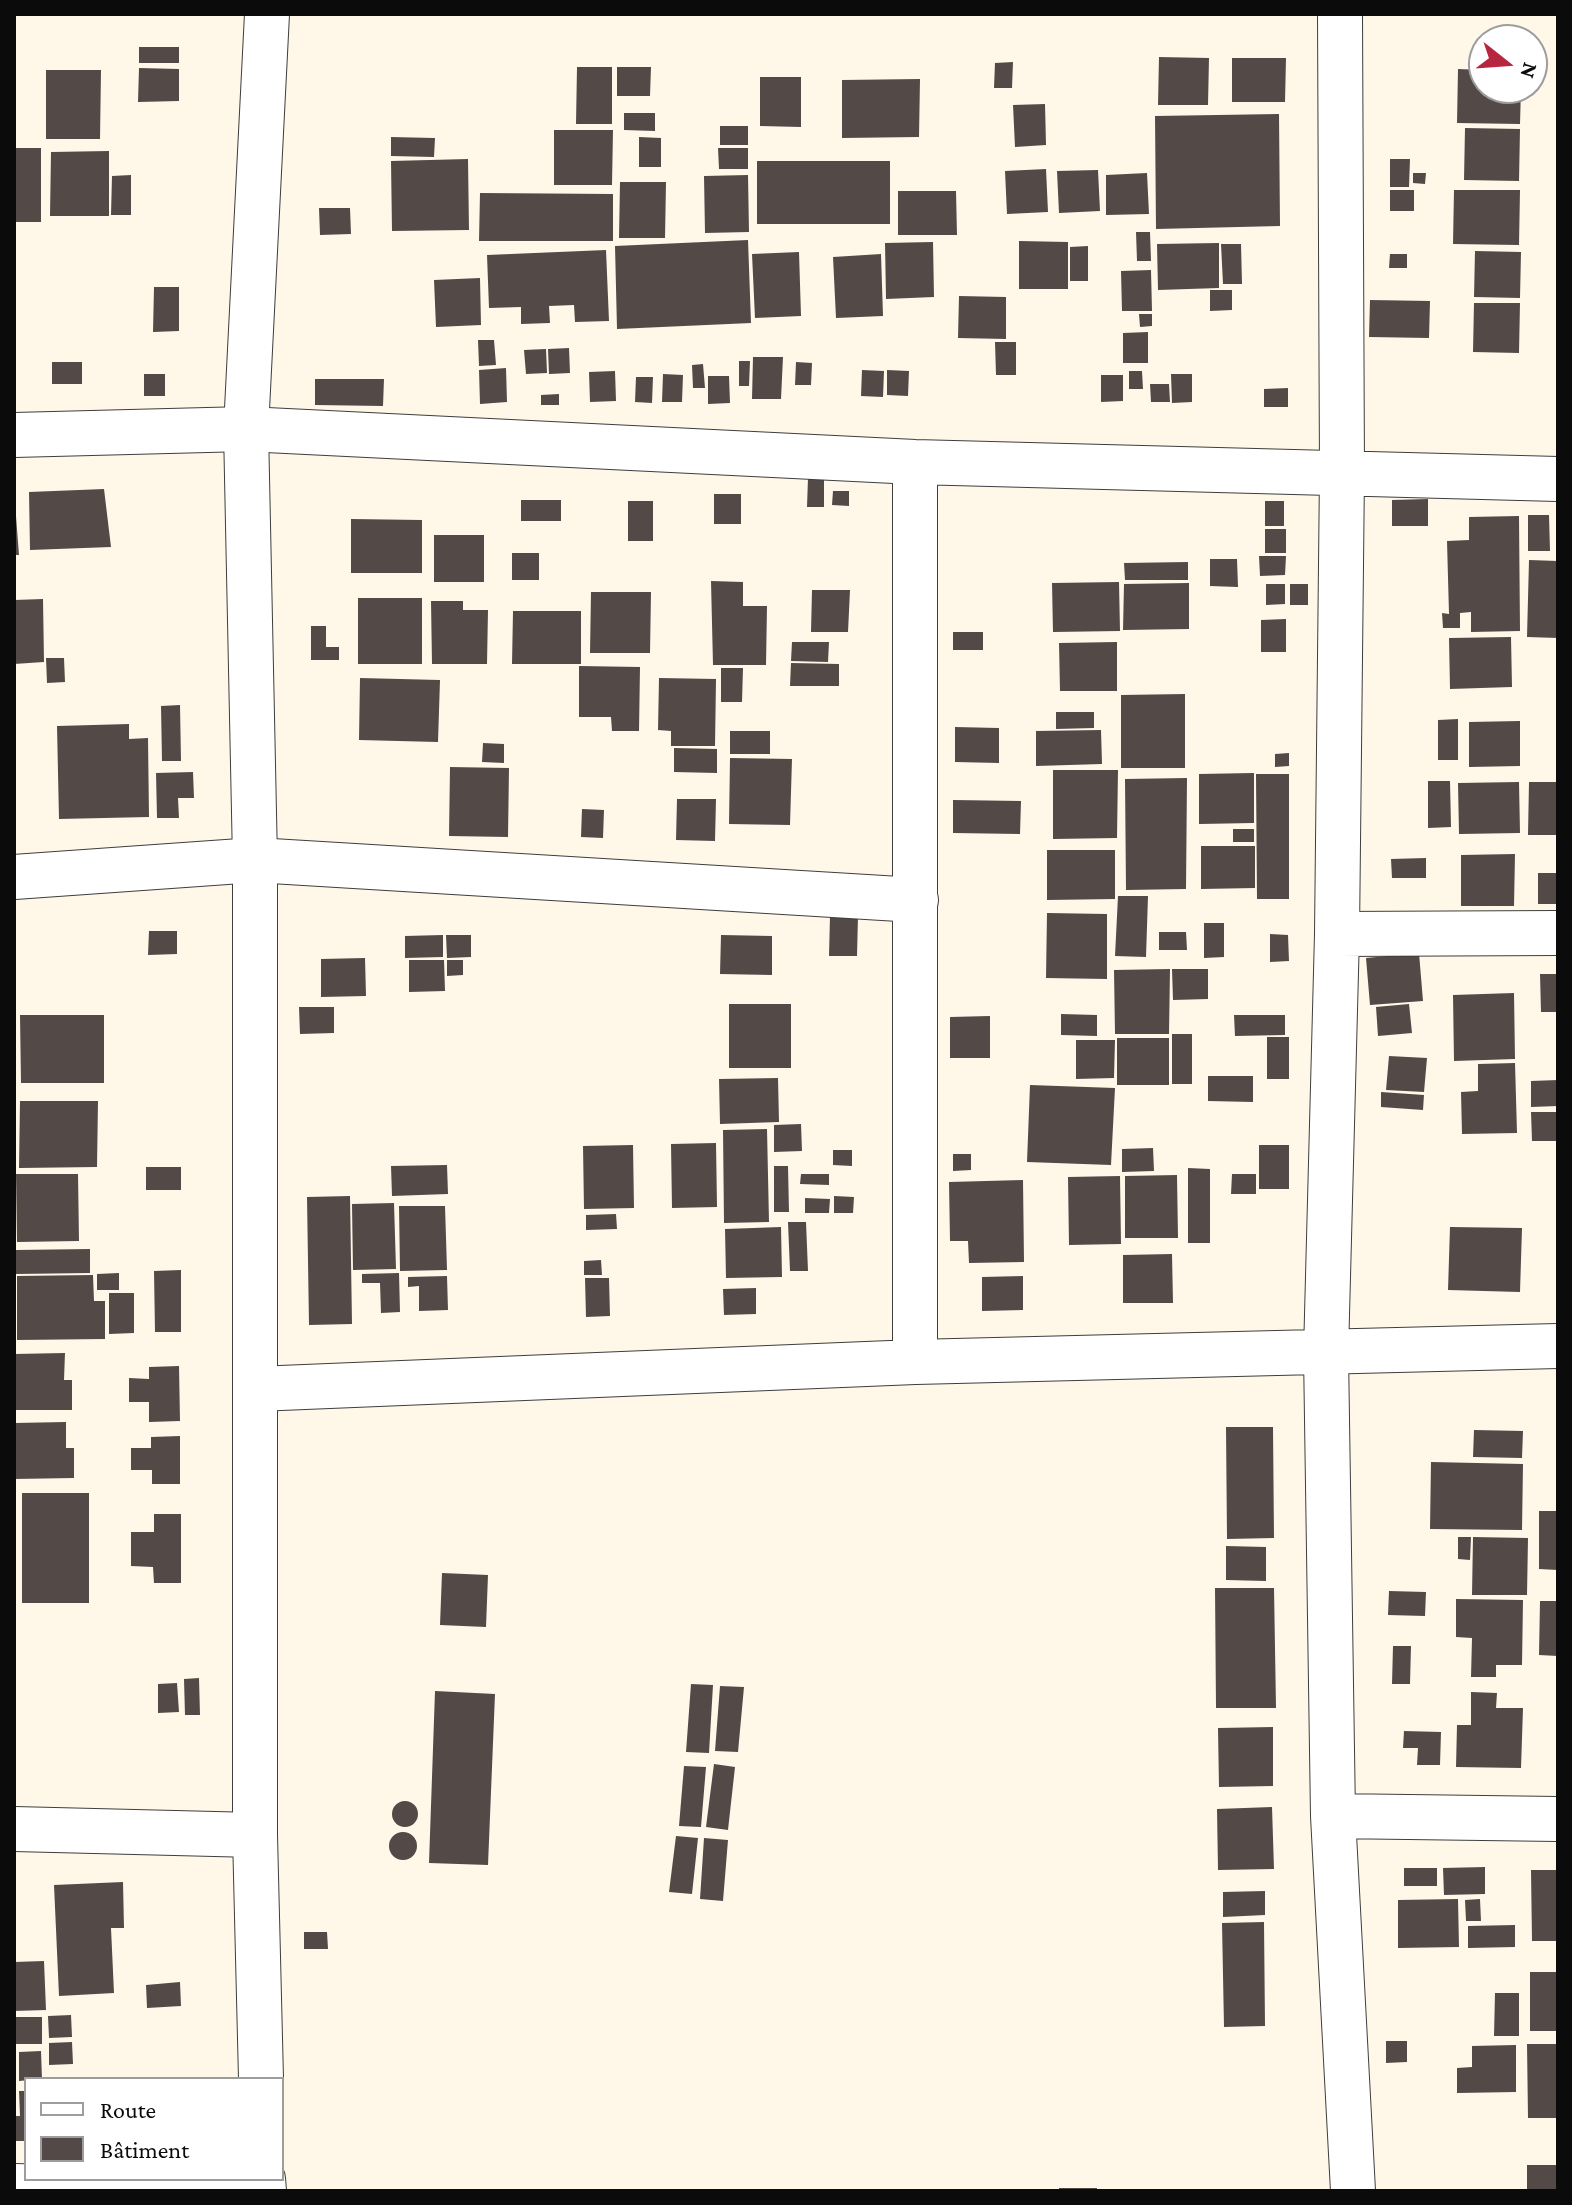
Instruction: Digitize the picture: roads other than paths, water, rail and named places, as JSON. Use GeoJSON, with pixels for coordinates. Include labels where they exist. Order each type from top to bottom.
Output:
{"type":"FeatureCollection","features":[{"type":"Feature","properties":{"kind":"street"},"geometry":{"type":"LineString","coordinates":[[261,2077],[255,1835],[255,860],[246,429],[267,14]]}},
{"type":"Feature","properties":{"kind":"street"},"geometry":{"type":"LineString","coordinates":[[1340,14],[1342,472],[1337,934],[1326,1353],[1333,1816],[1353,2191]]}},
{"type":"Feature","properties":{"kind":"street"},"geometry":{"type":"LineString","coordinates":[[14,435],[246,429],[915,462],[1558,479]]}},
{"type":"Feature","properties":{"kind":"street"},"geometry":{"type":"LineString","coordinates":[[915,462],[915,1362]]}},
{"type":"Feature","properties":{"kind":"street"},"geometry":{"type":"LineString","coordinates":[[14,877],[255,860],[916,900]]}},
{"type":"Feature","properties":{"kind":"street"},"geometry":{"type":"LineString","coordinates":[[1337,934],[1558,933]]}},
{"type":"Feature","properties":{"kind":"street"},"geometry":{"type":"LineString","coordinates":[[256,1389],[915,1362],[1558,1346]]}},
{"type":"Feature","properties":{"kind":"street"},"geometry":{"type":"LineString","coordinates":[[1333,1816],[1558,1819]]}},
{"type":"Feature","properties":{"kind":"street"},"geometry":{"type":"LineString","coordinates":[[14,1829],[255,1835]]}},
{"type":"Feature","properties":{"kind":"street"},"geometry":{"type":"LineString","coordinates":[[14,2186],[230,2191]]}}]}
